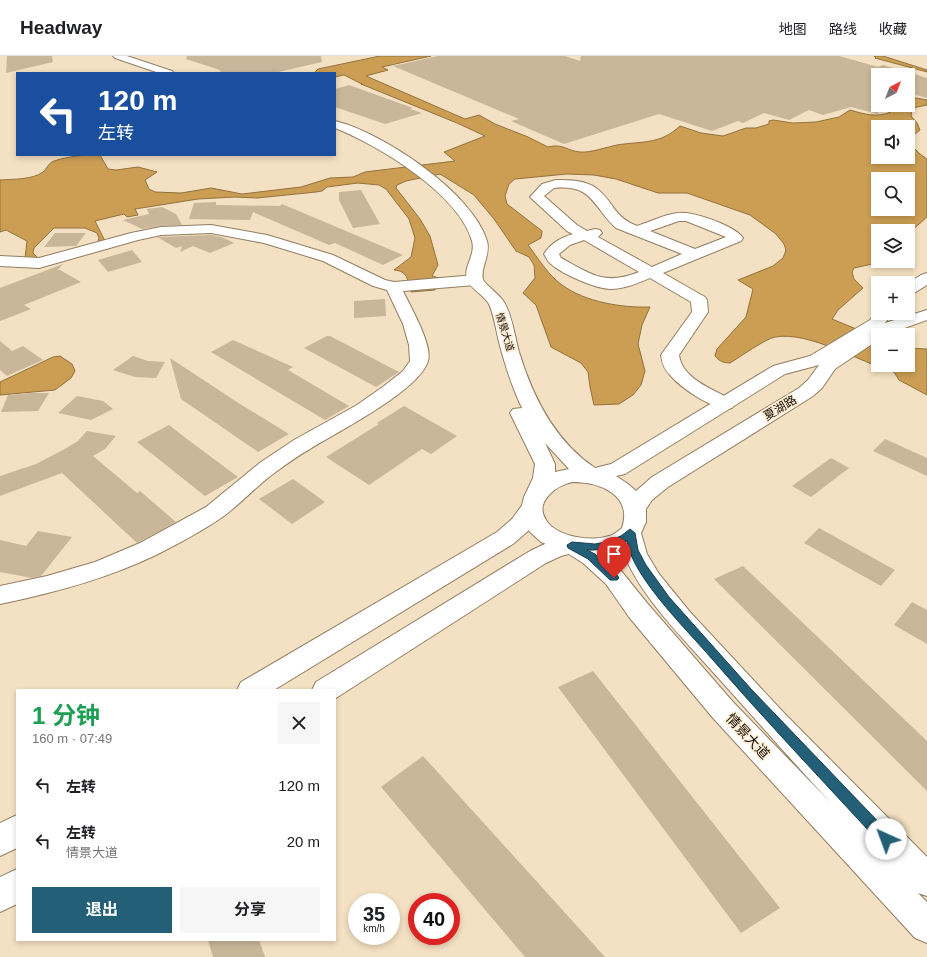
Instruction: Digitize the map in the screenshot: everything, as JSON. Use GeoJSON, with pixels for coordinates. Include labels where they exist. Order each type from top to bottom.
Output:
{"type":"FeatureCollection","features":[{"type":"Feature","properties":{"kind":"street"},"geometry":{"type":"LineString","coordinates":[[118,56],[166,72]]}},
{"type":"Feature","properties":{"kind":"street"},"geometry":{"type":"LineString","coordinates":[[135,56],[180,71]]}},
{"type":"Feature","properties":{"kind":"street"},"geometry":{"type":"LineString","coordinates":[[143,64],[154,62]]}},
{"type":"Feature","properties":{"kind":"street"},"geometry":{"type":"LineString","coordinates":[[0,261],[39,263],[136,236],[173,230],[211,229],[267,239],[328,258],[379,283],[398,287],[463,281],[462,273],[468,258],[468,244],[452,216],[425,180],[371,139],[336,124]]}},
{"type":"Feature","properties":{"kind":"street"},"geometry":{"type":"LineString","coordinates":[[336,130],[362,141],[403,163]]}},
{"type":"Feature","properties":{"kind":"street"},"geometry":{"type":"LineString","coordinates":[[697,255],[621,225],[613,219],[602,200],[588,187],[571,184],[554,184],[542,189],[537,197],[572,228],[699,300],[700,312],[670,355],[669,362],[675,372],[689,383],[725,404]]}},
{"type":"Feature","properties":{"kind":"street"},"geometry":{"type":"LineString","coordinates":[[621,225],[572,239],[555,247],[551,254],[556,261],[581,275],[598,282],[611,284],[630,281],[736,238],[729,232],[688,217],[678,217],[637,231]]}},
{"type":"Feature","properties":{"kind":"street"},"geometry":{"type":"LineString","coordinates":[[915,286],[927,278]]}},
{"type":"Feature","properties":{"kind":"street","name":"情景大道"},"geometry":{"type":"LineString","coordinates":[[463,281],[495,300],[519,380],[546,431],[572,461],[592,476]]}},
{"type":"Feature","properties":{"kind":"street","name":"情景大道"},"geometry":{"type":"LineString","coordinates":[[463,281],[480,301],[486,313],[504,381],[545,464],[544,478],[534,501]]}},
{"type":"Feature","properties":{"kind":"street"},"geometry":{"type":"LineString","coordinates":[[0,595],[82,576],[120,562],[148,549],[214,512],[268,467],[301,445],[364,409],[410,375],[419,361],[418,345],[398,287]]}},
{"type":"Feature","properties":{"kind":"street","name":"夏湖路"},"geometry":{"type":"LineString","coordinates":[[886,328],[927,315]]}},
{"type":"Feature","properties":{"kind":"street","name":"夏湖路"},"geometry":{"type":"LineString","coordinates":[[592,476],[618,469],[779,370],[836,354],[871,332]]}},
{"type":"Feature","properties":{"kind":"street","name":"夏湖路"},"geometry":{"type":"LineString","coordinates":[[633,520],[644,495],[660,482],[806,392],[815,384],[836,354]]}},
{"type":"Feature","properties":{"kind":"street"},"geometry":{"type":"LineString","coordinates":[[252,689],[505,538],[520,525],[534,501],[547,484],[564,476],[592,476],[616,486],[624,492],[633,520],[633,550],[642,567],[665,600],[748,693],[886,839],[927,880]]}},
{"type":"Feature","properties":{"kind":"street"},"geometry":{"type":"LineString","coordinates":[[534,501],[534,520],[544,533],[559,542],[572,545],[595,547],[608,545],[625,538],[633,520]]}},
{"type":"Feature","properties":{"kind":"street"},"geometry":{"type":"LineString","coordinates":[[328,689],[538,557],[555,549],[572,545]]}},
{"type":"Feature","properties":{"kind":"street","name":"情景大道"},"geometry":{"type":"LineString","coordinates":[[572,545],[591,557],[614,578],[638,610],[724,710],[927,926]]}},
{"type":"Feature","properties":{"kind":"street"},"geometry":{"type":"LineString","coordinates":[[0,841],[16,831]]}},
{"type":"Feature","properties":{"kind":"street"},"geometry":{"type":"LineString","coordinates":[[0,896],[16,886]]}},
{"type":"Feature","properties":{"kind":"shaded area"},"geometry":{"type":"Polygon","coordinates":[[[380,56],[431,56],[382,67],[388,70],[366,76],[465,119],[479,115],[495,124],[528,137],[548,147],[558,146],[580,152],[589,152],[617,145],[658,139],[673,132],[680,126],[701,133],[723,136],[746,128],[756,128],[769,124],[769,121],[773,120],[793,123],[816,122],[839,117],[850,110],[876,115],[891,112],[912,112],[911,116],[914,120],[871,120],[871,164],[915,164],[915,149],[927,159],[927,217],[915,228],[915,224],[871,224],[871,264],[854,268],[852,272],[854,279],[863,288],[838,310],[832,319],[871,335],[871,363],[819,343],[789,336],[771,338],[730,363],[720,360],[715,356],[717,349],[746,317],[753,289],[738,280],[773,266],[783,258],[786,250],[784,244],[776,234],[750,215],[687,193],[658,193],[616,179],[594,175],[567,174],[515,179],[509,184],[505,196],[507,204],[542,231],[541,238],[528,245],[548,271],[562,285],[582,296],[604,303],[650,307],[642,325],[638,344],[645,371],[641,385],[633,395],[619,404],[594,405],[588,372],[581,363],[551,347],[536,305],[523,293],[535,278],[534,265],[529,257],[516,251],[494,219],[474,195],[440,174],[406,181],[397,185],[396,188],[420,219],[430,236],[438,265],[432,276],[443,279],[435,290],[411,292],[406,276],[402,272],[394,270],[411,257],[415,238],[409,219],[386,189],[379,185],[358,183],[327,187],[322,191],[316,192],[257,198],[235,197],[198,199],[135,209],[138,215],[127,217],[124,214],[95,221],[105,241],[98,242],[99,238],[97,233],[85,228],[54,228],[34,248],[33,253],[40,260],[25,258],[27,241],[6,230],[0,232],[0,180],[22,179],[39,175],[52,162],[65,158],[101,156],[108,169],[116,170],[138,167],[157,172],[145,180],[149,189],[155,192],[181,193],[211,188],[242,194],[301,187],[330,178],[353,177],[365,172],[455,161],[444,152],[485,136],[361,84],[344,75],[336,77],[336,72],[315,72],[318,69],[380,56]]]}},
{"type":"Feature","properties":{"kind":"shaded area"},"geometry":{"type":"Polygon","coordinates":[[[874,56],[883,56],[927,70],[927,72],[875,58],[876,57],[874,56]]]}},
{"type":"Feature","properties":{"kind":"shaded area"},"geometry":{"type":"Polygon","coordinates":[[[915,98],[927,100],[927,105],[915,108],[915,98]]]}},
{"type":"Feature","properties":{"kind":"shaded area"},"geometry":{"type":"Polygon","coordinates":[[[915,121],[917,123],[920,130],[915,134],[915,121]]]}},
{"type":"Feature","properties":{"kind":"shaded area"},"geometry":{"type":"Polygon","coordinates":[[[915,348],[927,349],[927,395],[899,380],[894,372],[915,372],[915,348]]]}},
{"type":"Feature","properties":{"kind":"shaded area"},"geometry":{"type":"Polygon","coordinates":[[[60,356],[72,364],[75,371],[71,378],[55,390],[0,395],[0,382],[53,357],[60,356]]]}},
{"type":"Feature","properties":{"kind":"building"},"geometry":{"type":"Polygon","coordinates":[[[7,56],[52,56],[53,62],[6,73],[7,56]]]}},
{"type":"Feature","properties":{"kind":"building"},"geometry":{"type":"Polygon","coordinates":[[[187,56],[321,56],[322,62],[278,72],[221,72],[220,70],[186,59],[187,56]]]}},
{"type":"Feature","properties":{"kind":"building"},"geometry":{"type":"Polygon","coordinates":[[[438,56],[565,56],[580,61],[581,56],[839,56],[878,67],[883,65],[893,68],[871,68],[871,112],[878,112],[878,114],[851,107],[823,115],[809,110],[789,120],[764,113],[743,123],[738,121],[712,131],[659,114],[564,144],[511,121],[519,119],[393,66],[438,56]]]}},
{"type":"Feature","properties":{"kind":"building"},"geometry":{"type":"Polygon","coordinates":[[[915,74],[927,78],[927,98],[916,95],[915,74]]]}},
{"type":"Feature","properties":{"kind":"building"},"geometry":{"type":"Polygon","coordinates":[[[349,85],[413,108],[410,109],[422,113],[385,124],[336,107],[336,89],[349,85]]]}},
{"type":"Feature","properties":{"kind":"building"},"geometry":{"type":"Polygon","coordinates":[[[361,190],[380,224],[353,228],[339,200],[339,192],[361,190]]]}},
{"type":"Feature","properties":{"kind":"building"},"geometry":{"type":"Polygon","coordinates":[[[216,202],[216,205],[280,206],[282,204],[403,255],[383,265],[335,243],[329,245],[253,212],[250,220],[189,219],[194,203],[216,202]]]}},
{"type":"Feature","properties":{"kind":"building"},"geometry":{"type":"Polygon","coordinates":[[[162,207],[176,214],[182,225],[142,229],[123,220],[149,214],[147,209],[162,207]]]}},
{"type":"Feature","properties":{"kind":"building"},"geometry":{"type":"Polygon","coordinates":[[[55,233],[86,233],[76,246],[44,247],[55,233]]]}},
{"type":"Feature","properties":{"kind":"building"},"geometry":{"type":"Polygon","coordinates":[[[211,235],[222,237],[234,243],[210,253],[193,246],[180,252],[182,246],[176,248],[157,237],[211,235]]]}},
{"type":"Feature","properties":{"kind":"building"},"geometry":{"type":"Polygon","coordinates":[[[132,250],[142,262],[108,272],[98,260],[132,250]]]}},
{"type":"Feature","properties":{"kind":"building"},"geometry":{"type":"Polygon","coordinates":[[[63,264],[58,270],[81,282],[24,305],[31,309],[0,321],[0,288],[63,264]]]}},
{"type":"Feature","properties":{"kind":"building"},"geometry":{"type":"Polygon","coordinates":[[[385,299],[386,316],[354,318],[354,301],[385,299]]]}},
{"type":"Feature","properties":{"kind":"building"},"geometry":{"type":"Polygon","coordinates":[[[327,336],[330,336],[399,372],[376,387],[304,348],[327,336]]]}},
{"type":"Feature","properties":{"kind":"building"},"geometry":{"type":"Polygon","coordinates":[[[233,340],[293,367],[288,370],[349,406],[325,420],[211,352],[233,340]]]}},
{"type":"Feature","properties":{"kind":"building"},"geometry":{"type":"Polygon","coordinates":[[[0,341],[12,351],[23,346],[43,360],[7,376],[0,370],[0,341]]]}},
{"type":"Feature","properties":{"kind":"building"},"geometry":{"type":"Polygon","coordinates":[[[133,356],[148,361],[165,362],[156,378],[135,377],[113,370],[133,356]]]}},
{"type":"Feature","properties":{"kind":"building"},"geometry":{"type":"Polygon","coordinates":[[[170,358],[289,434],[258,452],[181,399],[170,358]]]}},
{"type":"Feature","properties":{"kind":"building"},"geometry":{"type":"Polygon","coordinates":[[[49,393],[38,411],[1,412],[8,395],[49,393]]]}},
{"type":"Feature","properties":{"kind":"building"},"geometry":{"type":"Polygon","coordinates":[[[77,396],[103,401],[113,409],[91,420],[58,413],[77,396]]]}},
{"type":"Feature","properties":{"kind":"building"},"geometry":{"type":"Polygon","coordinates":[[[404,406],[457,436],[431,454],[422,449],[369,485],[326,457],[379,424],[377,423],[404,406]]]}},
{"type":"Feature","properties":{"kind":"building"},"geometry":{"type":"Polygon","coordinates":[[[169,425],[238,477],[205,496],[137,442],[169,425]]]}},
{"type":"Feature","properties":{"kind":"building"},"geometry":{"type":"Polygon","coordinates":[[[87,431],[116,436],[105,449],[93,456],[137,493],[140,491],[176,522],[137,543],[62,473],[0,496],[0,476],[36,464],[78,441],[87,431]]]}},
{"type":"Feature","properties":{"kind":"building"},"geometry":{"type":"Polygon","coordinates":[[[885,439],[927,458],[927,476],[873,451],[885,439]]]}},
{"type":"Feature","properties":{"kind":"building"},"geometry":{"type":"Polygon","coordinates":[[[831,458],[849,468],[811,497],[792,486],[831,458]]]}},
{"type":"Feature","properties":{"kind":"building"},"geometry":{"type":"Polygon","coordinates":[[[293,479],[325,502],[292,524],[259,499],[293,479]]]}},
{"type":"Feature","properties":{"kind":"building"},"geometry":{"type":"Polygon","coordinates":[[[819,528],[895,570],[881,586],[804,543],[819,528]]]}},
{"type":"Feature","properties":{"kind":"building"},"geometry":{"type":"Polygon","coordinates":[[[38,531],[72,537],[41,576],[32,578],[0,572],[0,540],[26,546],[38,531]]]}},
{"type":"Feature","properties":{"kind":"building"},"geometry":{"type":"Polygon","coordinates":[[[743,566],[927,741],[927,791],[714,579],[743,566]]]}},
{"type":"Feature","properties":{"kind":"building"},"geometry":{"type":"Polygon","coordinates":[[[912,602],[927,610],[927,644],[894,625],[912,602]]]}},
{"type":"Feature","properties":{"kind":"building"},"geometry":{"type":"Polygon","coordinates":[[[593,671],[780,908],[741,933],[558,687],[593,671]]]}},
{"type":"Feature","properties":{"kind":"building"},"geometry":{"type":"Polygon","coordinates":[[[423,756],[605,957],[525,957],[381,787],[423,756]]]}},
{"type":"Feature","properties":{"kind":"building"},"geometry":{"type":"Polygon","coordinates":[[[208,941],[259,941],[265,957],[213,957],[208,941]]]}},
{"type":"Feature","properties":{"kind":"route"},"geometry":{"type":"LineString","coordinates":[[614,578],[591,557],[572,545],[595,547],[608,545],[625,538],[630,533],[633,550],[642,567],[665,600],[748,693],[886,839]]}}]}
